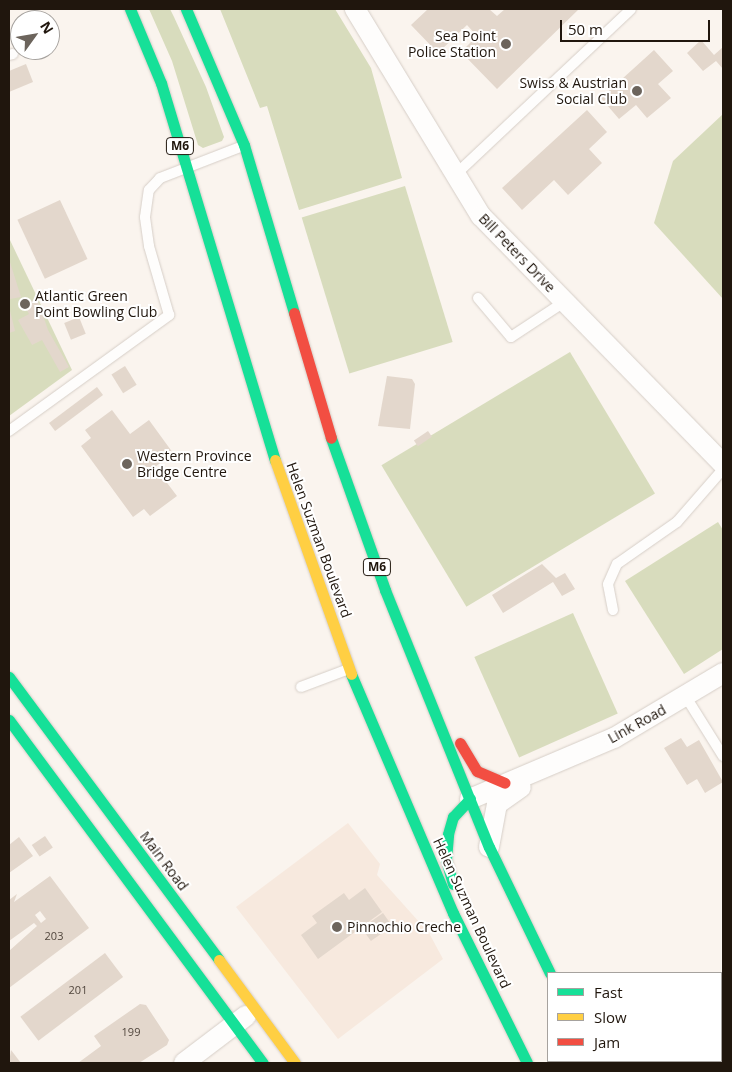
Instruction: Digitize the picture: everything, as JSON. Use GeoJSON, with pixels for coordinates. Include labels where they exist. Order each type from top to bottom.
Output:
{"type":"FeatureCollection","features":[{"type":"Feature","properties":{"kind":"main road","name":"Helen Suzman Boulevard"},"geometry":{"type":"LineString","coordinates":[[130,9],[161,83],[277,468],[349,669],[449,904],[527,1063]]}},
{"type":"Feature","properties":{"kind":"main road","name":"M6"},"geometry":{"type":"LineString","coordinates":[[186,9],[244,146],[331,437],[385,590],[489,847],[550,972]]}},
{"type":"Feature","properties":{"kind":"main road"},"geometry":{"type":"LineString","coordinates":[[385,590],[420,645],[469,761],[483,775],[505,783]]}},
{"type":"Feature","properties":{"kind":"main road","name":"Main Road"},"geometry":{"type":"LineString","coordinates":[[9,677],[295,1063]]}},
{"type":"Feature","properties":{"kind":"main road"},"geometry":{"type":"LineString","coordinates":[[9,720],[263,1063]]}},
{"type":"Feature","properties":{"kind":"main road"},"geometry":{"type":"LineString","coordinates":[[470,799],[452,817],[446,847],[447,868],[534,1063]]}},
{"type":"Feature","properties":{"kind":"street","name":"Bill Peters Drive"},"geometry":{"type":"LineString","coordinates":[[355,9],[454,176],[481,216],[723,464]]}},
{"type":"Feature","properties":{"kind":"street","name":"Link Road"},"geometry":{"type":"LineString","coordinates":[[470,799],[505,783],[547,769],[614,738],[723,673]]}},
{"type":"Feature","properties":{"kind":"street"},"geometry":{"type":"LineString","coordinates":[[9,716],[28,703]]}},
{"type":"Feature","properties":{"kind":"street","name":"Link Road"},"geometry":{"type":"LineString","coordinates":[[489,847],[497,804],[547,769]]}},
{"type":"Feature","properties":{"kind":"street"},"geometry":{"type":"LineString","coordinates":[[184,1063],[255,1008]]}},
{"type":"Feature","properties":{"kind":"lane"},"geometry":{"type":"LineString","coordinates":[[454,176],[631,9]]}},
{"type":"Feature","properties":{"kind":"lane"},"geometry":{"type":"LineString","coordinates":[[9,431],[169,315],[145,217],[150,190],[160,178],[244,146]]}},
{"type":"Feature","properties":{"kind":"lane"},"geometry":{"type":"LineString","coordinates":[[478,298],[511,337],[564,302]]}},
{"type":"Feature","properties":{"kind":"lane"},"geometry":{"type":"LineString","coordinates":[[613,610],[608,584],[617,564],[677,522],[723,469]]}},
{"type":"Feature","properties":{"kind":"lane"},"geometry":{"type":"LineString","coordinates":[[301,687],[349,669]]}},
{"type":"Feature","properties":{"kind":"lane"},"geometry":{"type":"LineString","coordinates":[[686,696],[723,756]]}},
{"type":"Feature","properties":{"kind":"shaded area","name":"Pinnochio Creche"},"geometry":{"type":"Polygon","coordinates":[[[348,823],[380,864],[377,875],[429,933],[443,959],[338,1039],[236,907],[348,823]]]}},
{"type":"Feature","properties":{"kind":"green space"},"geometry":{"type":"Polygon","coordinates":[[[149,9],[170,9],[206,87],[224,137],[222,141],[203,148],[198,145],[172,61],[149,9]]]}},
{"type":"Feature","properties":{"kind":"green space"},"geometry":{"type":"Polygon","coordinates":[[[220,9],[335,9],[371,68],[402,178],[299,210],[267,106],[260,108],[220,9]]]}},
{"type":"Feature","properties":{"kind":"green space"},"geometry":{"type":"Polygon","coordinates":[[[723,114],[723,299],[654,223],[673,161],[723,114]]]}},
{"type":"Feature","properties":{"kind":"green space"},"geometry":{"type":"Polygon","coordinates":[[[405,186],[453,342],[349,373],[302,218],[405,186]]]}},
{"type":"Feature","properties":{"kind":"green space","name":"Atlantic Green Point Bowling Club"},"geometry":{"type":"Polygon","coordinates":[[[9,238],[72,370],[9,416],[9,238]]]}},
{"type":"Feature","properties":{"kind":"green space"},"geometry":{"type":"Polygon","coordinates":[[[570,352],[655,493],[466,607],[381,465],[570,352]]]}},
{"type":"Feature","properties":{"kind":"green space"},"geometry":{"type":"Polygon","coordinates":[[[718,522],[723,530],[723,649],[684,674],[625,581],[718,522]]]}},
{"type":"Feature","properties":{"kind":"green space"},"geometry":{"type":"Polygon","coordinates":[[[573,613],[618,713],[519,757],[474,657],[573,613]]]}},
{"type":"Feature","properties":{"kind":"building","name":"Sea Point Police Station"},"geometry":{"type":"Polygon","coordinates":[[[428,9],[489,9],[497,16],[505,9],[579,9],[497,89],[461,52],[477,36],[467,25],[438,53],[411,25],[428,9]]]}},
{"type":"Feature","properties":{"kind":"building"},"geometry":{"type":"Polygon","coordinates":[[[701,40],[714,55],[723,47],[723,69],[716,61],[703,71],[687,53],[701,40]]]}},
{"type":"Feature","properties":{"kind":"building","name":"Swiss & Austrian Social Club"},"geometry":{"type":"Polygon","coordinates":[[[654,50],[673,71],[658,84],[671,98],[647,118],[636,105],[619,119],[601,98],[654,50]]]}},
{"type":"Feature","properties":{"kind":"building"},"geometry":{"type":"Polygon","coordinates":[[[26,64],[33,82],[9,92],[9,71],[26,64]]]}},
{"type":"Feature","properties":{"kind":"building"},"geometry":{"type":"Polygon","coordinates":[[[587,110],[607,132],[589,149],[602,163],[568,195],[554,180],[522,210],[502,188],[587,110]]]}},
{"type":"Feature","properties":{"kind":"building"},"geometry":{"type":"Polygon","coordinates":[[[60,200],[87,259],[45,279],[17,220],[60,200]]]}},
{"type":"Feature","properties":{"kind":"building"},"geometry":{"type":"Polygon","coordinates":[[[9,259],[21,297],[10,299],[9,298],[9,259]]]}},
{"type":"Feature","properties":{"kind":"building"},"geometry":{"type":"Polygon","coordinates":[[[37,298],[48,330],[69,367],[60,372],[42,340],[32,345],[18,320],[29,314],[24,305],[37,298]]]}},
{"type":"Feature","properties":{"kind":"building"},"geometry":{"type":"Polygon","coordinates":[[[9,307],[15,331],[9,333],[9,307]]]}},
{"type":"Feature","properties":{"kind":"building"},"geometry":{"type":"Polygon","coordinates":[[[79,317],[86,334],[71,340],[64,323],[79,317]]]}},
{"type":"Feature","properties":{"kind":"building"},"geometry":{"type":"Polygon","coordinates":[[[125,366],[137,385],[123,393],[111,374],[125,366]]]}},
{"type":"Feature","properties":{"kind":"building"},"geometry":{"type":"Polygon","coordinates":[[[387,376],[412,379],[415,384],[410,429],[378,426],[387,376]]]}},
{"type":"Feature","properties":{"kind":"building"},"geometry":{"type":"Polygon","coordinates":[[[97,387],[103,395],[55,431],[49,423],[97,387]]]}},
{"type":"Feature","properties":{"kind":"building","name":"Western Province Bridge Centre"},"geometry":{"type":"Polygon","coordinates":[[[112,410],[130,434],[149,420],[173,453],[155,467],[177,496],[150,516],[144,509],[133,517],[81,446],[91,438],[85,430],[112,410]]]}},
{"type":"Feature","properties":{"kind":"building"},"geometry":{"type":"Polygon","coordinates":[[[428,431],[432,437],[418,446],[414,441],[428,431]]]}},
{"type":"Feature","properties":{"kind":"building"},"geometry":{"type":"Polygon","coordinates":[[[542,564],[556,578],[565,573],[575,589],[562,596],[553,582],[503,613],[492,595],[542,564]]]}},
{"type":"Feature","properties":{"kind":"building"},"geometry":{"type":"Polygon","coordinates":[[[681,738],[687,747],[699,740],[723,782],[705,793],[697,779],[687,785],[664,748],[681,738]]]}},
{"type":"Feature","properties":{"kind":"building"},"geometry":{"type":"Polygon","coordinates":[[[45,836],[53,848],[40,857],[32,845],[45,836]]]}},
{"type":"Feature","properties":{"kind":"building"},"geometry":{"type":"Polygon","coordinates":[[[19,837],[33,856],[9,873],[9,845],[19,837]]]}},
{"type":"Feature","properties":{"kind":"building"},"geometry":{"type":"Polygon","coordinates":[[[50,876],[89,928],[9,988],[9,951],[37,926],[34,923],[9,941],[9,900],[17,894],[14,902],[50,876]],[[40,911],[35,915],[41,923],[46,919],[40,911]]]}},
{"type":"Feature","properties":{"kind":"building"},"geometry":{"type":"Polygon","coordinates":[[[365,888],[382,912],[318,959],[301,935],[317,923],[312,916],[344,893],[349,900],[365,888]]]}},
{"type":"Feature","properties":{"kind":"building"},"geometry":{"type":"Polygon","coordinates":[[[383,913],[392,926],[371,941],[362,928],[383,913]]]}},
{"type":"Feature","properties":{"kind":"building"},"geometry":{"type":"Polygon","coordinates":[[[105,953],[123,977],[38,1041],[20,1017],[105,953]]]}},
{"type":"Feature","properties":{"kind":"building"},"geometry":{"type":"Polygon","coordinates":[[[140,1004],[146,1005],[169,1040],[167,1045],[139,1063],[78,1063],[101,1046],[94,1036],[140,1004]]]}},
{"type":"Feature","properties":{"kind":"building"},"geometry":{"type":"Polygon","coordinates":[[[11,1050],[21,1063],[9,1063],[11,1050]]]}},
{"type":"Feature","properties":{"kind":"traffic: fast"},"geometry":{"type":"LineString","coordinates":[[130,9],[161,83],[275,460]]}},
{"type":"Feature","properties":{"kind":"traffic: fast"},"geometry":{"type":"LineString","coordinates":[[186,9],[244,145],[294,313]]}},
{"type":"Feature","properties":{"kind":"traffic: fast"},"geometry":{"type":"LineString","coordinates":[[331,438],[385,590],[489,847],[550,972]]}},
{"type":"Feature","properties":{"kind":"traffic: fast"},"geometry":{"type":"LineString","coordinates":[[351,674],[453,913],[527,1063]]}},
{"type":"Feature","properties":{"kind":"traffic: fast"},"geometry":{"type":"LineString","coordinates":[[9,677],[219,960]]}},
{"type":"Feature","properties":{"kind":"traffic: fast"},"geometry":{"type":"LineString","coordinates":[[9,720],[263,1063]]}},
{"type":"Feature","properties":{"kind":"traffic: fast"},"geometry":{"type":"LineString","coordinates":[[453,884],[446,859],[448,834],[453,817],[470,799]]}},
{"type":"Feature","properties":{"kind":"traffic: slow"},"geometry":{"type":"LineString","coordinates":[[275,460],[351,674]]}},
{"type":"Feature","properties":{"kind":"traffic: slow"},"geometry":{"type":"LineString","coordinates":[[219,960],[295,1063]]}},
{"type":"Feature","properties":{"kind":"traffic: jam"},"geometry":{"type":"LineString","coordinates":[[294,313],[331,438]]}},
{"type":"Feature","properties":{"kind":"traffic: jam"},"geometry":{"type":"LineString","coordinates":[[460,743],[477,771],[505,783]]}},
{"type":"Feature","properties":{"kind":"place","name":"Sea Point Police Station"},"geometry":{"type":"Point","coordinates":[506,44]}},
{"type":"Feature","properties":{"kind":"place","name":"Swiss & Austrian Social Club"},"geometry":{"type":"Point","coordinates":[637,91]}},
{"type":"Feature","properties":{"kind":"place","name":"Atlantic Green Point Bowling Club"},"geometry":{"type":"Point","coordinates":[25,304]}},
{"type":"Feature","properties":{"kind":"place","name":"Western Province Bridge Centre"},"geometry":{"type":"Point","coordinates":[127,464]}},
{"type":"Feature","properties":{"kind":"place","name":"Pinnochio Creche"},"geometry":{"type":"Point","coordinates":[337,927]}}]}
